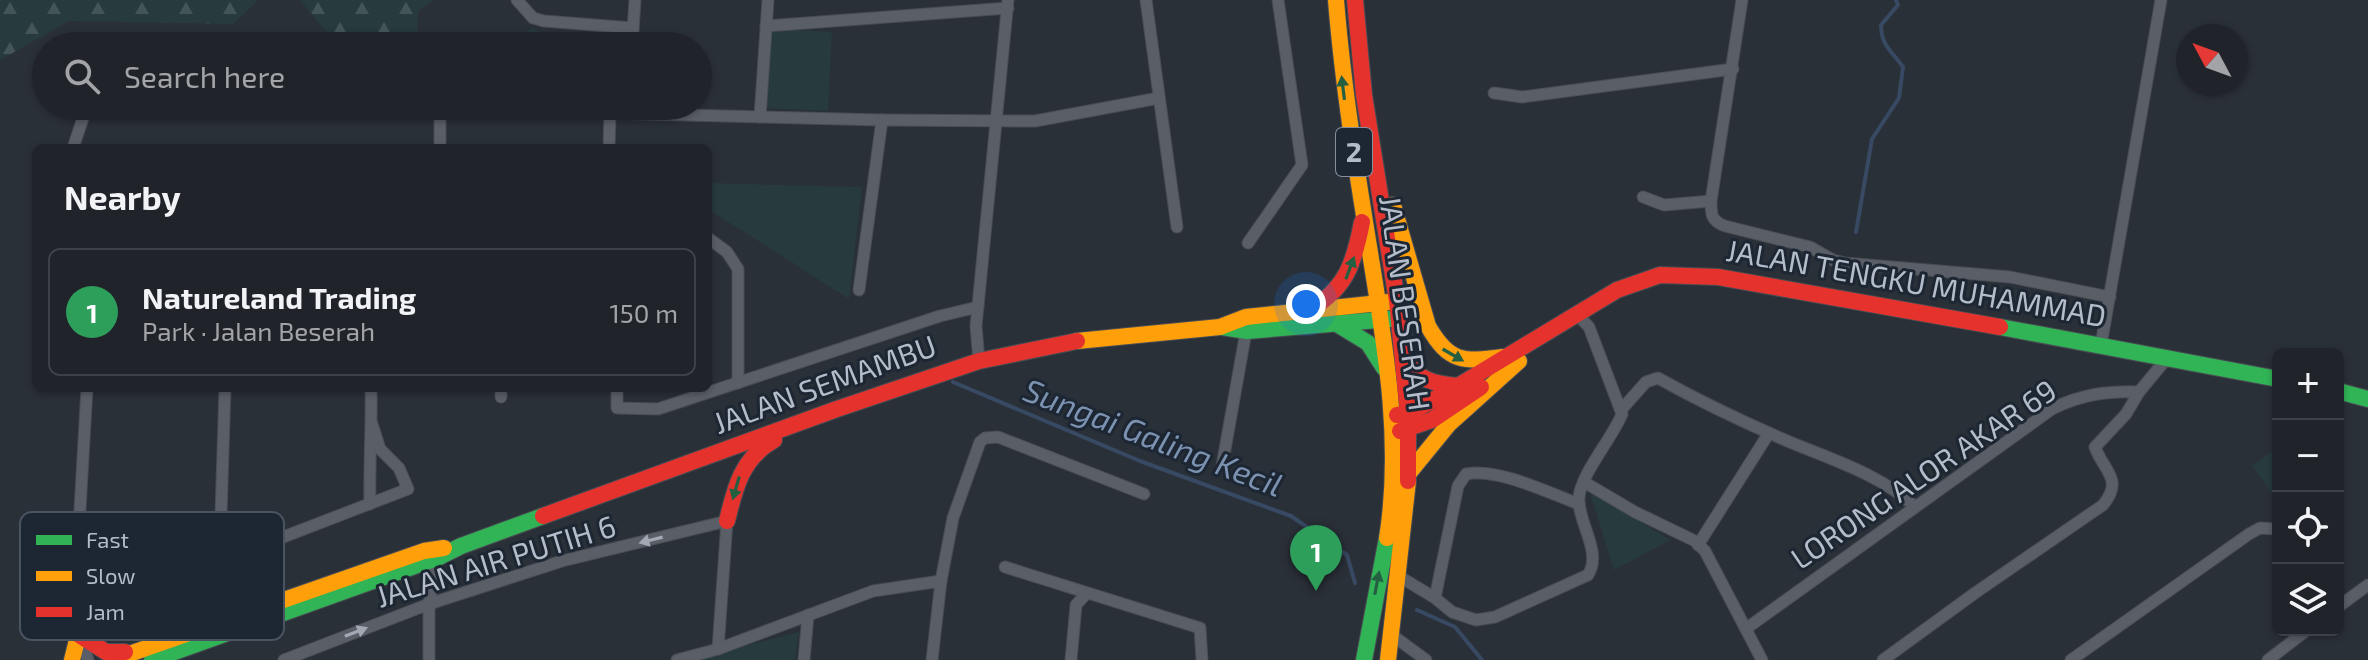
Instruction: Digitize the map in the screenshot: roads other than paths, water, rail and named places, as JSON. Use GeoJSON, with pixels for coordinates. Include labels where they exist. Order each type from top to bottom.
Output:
{"type":"FeatureCollection","features":[{"type":"Feature","properties":{"kind":"main road","name":"JALAN BESERAH"},"geometry":{"type":"LineString","coordinates":[[1336,0],[1344,97],[1389,379],[1409,473],[1388,660]]}},
{"type":"Feature","properties":{"kind":"main road","name":"JALAN BESERAH"},"geometry":{"type":"LineString","coordinates":[[1355,0],[1358,45],[1397,301],[1402,354],[1400,423],[1390,515],[1364,660]]}},
{"type":"Feature","properties":{"kind":"main road"},"geometry":{"type":"LineString","coordinates":[[1358,45],[1394,207],[1428,326],[1442,349],[1464,362],[1511,359]]}},
{"type":"Feature","properties":{"kind":"main road"},"geometry":{"type":"LineString","coordinates":[[1310,310],[1328,300],[1347,277],[1359,239],[1364,209]]}},
{"type":"Feature","properties":{"kind":"main road","name":"JALAN TENGKU MUHAMMAD"},"geometry":{"type":"LineString","coordinates":[[1400,423],[1433,417],[1577,314],[1617,290],[1660,275],[1718,277],[2272,378]]}},
{"type":"Feature","properties":{"kind":"main road","name":"JALAN SEMAMBU"},"geometry":{"type":"LineString","coordinates":[[284,609],[437,558],[461,546],[837,409],[979,361],[1079,341],[1246,324],[1310,310],[1397,301]]}},
{"type":"Feature","properties":{"kind":"main road","name":"JALAN SEMAMBU"},"geometry":{"type":"LineString","coordinates":[[1246,324],[1337,324],[1398,319]]}},
{"type":"Feature","properties":{"kind":"main road"},"geometry":{"type":"LineString","coordinates":[[1337,324],[1360,336],[1374,348],[1389,379]]}},
{"type":"Feature","properties":{"kind":"main road"},"geometry":{"type":"LineString","coordinates":[[1402,354],[1410,370],[1426,382],[1458,386]]}},
{"type":"Feature","properties":{"kind":"main road"},"geometry":{"type":"LineString","coordinates":[[1409,473],[1449,424],[1511,359]]}},
{"type":"Feature","properties":{"kind":"main road","name":"JALAN TENGKU MUHAMMAD"},"geometry":{"type":"LineString","coordinates":[[1400,423],[1458,386],[1511,359]]}},
{"type":"Feature","properties":{"kind":"main road"},"geometry":{"type":"LineString","coordinates":[[2344,393],[2368,399]]}},
{"type":"Feature","properties":{"kind":"main road"},"geometry":{"type":"LineString","coordinates":[[727,521],[740,471],[750,457],[763,445],[837,409]]}},
{"type":"Feature","properties":{"kind":"main road","name":"JALAN SEMAMBU"},"geometry":{"type":"LineString","coordinates":[[284,604],[424,551],[461,546]]}},
{"type":"Feature","properties":{"kind":"main road"},"geometry":{"type":"LineString","coordinates":[[72,660],[77,640]]}},
{"type":"Feature","properties":{"kind":"main road"},"geometry":{"type":"LineString","coordinates":[[89,640],[106,652],[147,655]]}},
{"type":"Feature","properties":{"kind":"main road","name":"JALAN SEMAMBU"},"geometry":{"type":"LineString","coordinates":[[147,655],[187,640]]}},
{"type":"Feature","properties":{"kind":"main road","name":"JALAN SEMAMBU"},"geometry":{"type":"LineString","coordinates":[[112,660],[147,655],[192,640]]}},
{"type":"Feature","properties":{"kind":"street"},"geometry":{"type":"LineString","coordinates":[[517,0],[533,18],[544,21],[633,28]]}},
{"type":"Feature","properties":{"kind":"street"},"geometry":{"type":"LineString","coordinates":[[633,32],[635,0]]}},
{"type":"Feature","properties":{"kind":"street"},"geometry":{"type":"LineString","coordinates":[[760,117],[768,0]]}},
{"type":"Feature","properties":{"kind":"street"},"geometry":{"type":"LineString","coordinates":[[1146,0],[1177,227]]}},
{"type":"Feature","properties":{"kind":"street"},"geometry":{"type":"LineString","coordinates":[[1248,243],[1302,165],[1278,0]]}},
{"type":"Feature","properties":{"kind":"street"},"geometry":{"type":"LineString","coordinates":[[1742,0],[1711,201],[1711,214],[1719,224],[1810,247],[1845,263],[2010,277],[2110,297]]}},
{"type":"Feature","properties":{"kind":"street"},"geometry":{"type":"LineString","coordinates":[[2101,345],[2161,0]]}},
{"type":"Feature","properties":{"kind":"street"},"geometry":{"type":"LineString","coordinates":[[766,26],[1008,4],[976,326],[979,361]]}},
{"type":"Feature","properties":{"kind":"street"},"geometry":{"type":"LineString","coordinates":[[1494,93],[1522,97],[1733,69]]}},
{"type":"Feature","properties":{"kind":"street"},"geometry":{"type":"LineString","coordinates":[[712,114],[1035,121],[1159,98]]}},
{"type":"Feature","properties":{"kind":"street"},"geometry":{"type":"LineString","coordinates":[[74,144],[82,120]]}},
{"type":"Feature","properties":{"kind":"street"},"geometry":{"type":"LineString","coordinates":[[440,120],[440,144]]}},
{"type":"Feature","properties":{"kind":"street"},"geometry":{"type":"LineString","coordinates":[[609,144],[610,120]]}},
{"type":"Feature","properties":{"kind":"street"},"geometry":{"type":"LineString","coordinates":[[859,290],[882,120]]}},
{"type":"Feature","properties":{"kind":"street"},"geometry":{"type":"LineString","coordinates":[[1643,197],[1664,205],[1711,201]]}},
{"type":"Feature","properties":{"kind":"street"},"geometry":{"type":"LineString","coordinates":[[712,241],[733,259],[738,269],[738,383]]}},
{"type":"Feature","properties":{"kind":"street"},"geometry":{"type":"LineString","coordinates":[[712,391],[940,316],[978,307]]}},
{"type":"Feature","properties":{"kind":"street"},"geometry":{"type":"LineString","coordinates":[[1397,575],[1452,612],[1483,619],[1583,579],[1591,571],[1593,561],[1579,504],[1580,492],[1621,419],[1621,410],[1589,327],[1577,314]]}},
{"type":"Feature","properties":{"kind":"street"},"geometry":{"type":"LineString","coordinates":[[1222,466],[1246,324]]}},
{"type":"Feature","properties":{"kind":"street"},"geometry":{"type":"LineString","coordinates":[[1883,660],[2103,505],[2114,489],[2113,480],[2095,447],[2126,414],[2139,392],[2168,357]]}},
{"type":"Feature","properties":{"kind":"street"},"geometry":{"type":"LineString","coordinates":[[1621,410],[1646,382],[1658,378],[1702,402],[1864,474],[1915,507]]}},
{"type":"Feature","properties":{"kind":"street","name":"LORONG ALOR AKAR 69"},"geometry":{"type":"LineString","coordinates":[[1747,628],[2069,400],[2112,391],[2139,392]]}},
{"type":"Feature","properties":{"kind":"street"},"geometry":{"type":"LineString","coordinates":[[80,512],[87,392]]}},
{"type":"Feature","properties":{"kind":"street"},"geometry":{"type":"LineString","coordinates":[[221,512],[225,392]]}},
{"type":"Feature","properties":{"kind":"street"},"geometry":{"type":"LineString","coordinates":[[370,504],[371,392]]}},
{"type":"Feature","properties":{"kind":"street"},"geometry":{"type":"LineString","coordinates":[[617,392],[617,408],[658,409],[710,392]]}},
{"type":"Feature","properties":{"kind":"street"},"geometry":{"type":"LineString","coordinates":[[284,537],[408,489],[399,468],[380,449],[372,424]]}},
{"type":"Feature","properties":{"kind":"street"},"geometry":{"type":"LineString","coordinates":[[1698,545],[1769,433]]}},
{"type":"Feature","properties":{"kind":"street"},"geometry":{"type":"LineString","coordinates":[[932,660],[941,581],[953,518],[976,448],[985,438],[998,437],[1144,494]]}},
{"type":"Feature","properties":{"kind":"street"},"geometry":{"type":"LineString","coordinates":[[1435,598],[1458,486],[1466,474],[1477,473],[1521,482],[1579,504]]}},
{"type":"Feature","properties":{"kind":"street"},"geometry":{"type":"LineString","coordinates":[[1584,482],[1705,551],[1762,660]]}},
{"type":"Feature","properties":{"kind":"street"},"geometry":{"type":"LineString","coordinates":[[718,649],[727,521]]}},
{"type":"Feature","properties":{"kind":"street","name":"JALAN AIR PUTIH 6"},"geometry":{"type":"LineString","coordinates":[[284,660],[429,604],[562,561],[727,521]]}},
{"type":"Feature","properties":{"kind":"street"},"geometry":{"type":"LineString","coordinates":[[2071,660],[2249,534],[2260,528],[2272,529]]}},
{"type":"Feature","properties":{"kind":"street"},"geometry":{"type":"LineString","coordinates":[[429,660],[429,604],[437,558]]}},
{"type":"Feature","properties":{"kind":"street"},"geometry":{"type":"LineString","coordinates":[[1005,567],[1200,628],[1202,660]]}},
{"type":"Feature","properties":{"kind":"street"},"geometry":{"type":"LineString","coordinates":[[677,660],[718,649],[873,591],[941,581]]}},
{"type":"Feature","properties":{"kind":"street"},"geometry":{"type":"LineString","coordinates":[[2344,600],[2368,585]]}},
{"type":"Feature","properties":{"kind":"street"},"geometry":{"type":"LineString","coordinates":[[1071,660],[1076,605],[1086,594]]}},
{"type":"Feature","properties":{"kind":"street"},"geometry":{"type":"LineString","coordinates":[[804,660],[808,615]]}},
{"type":"Feature","properties":{"kind":"street"},"geometry":{"type":"LineString","coordinates":[[1392,635],[1426,660]]}},
{"type":"Feature","properties":{"kind":"street"},"geometry":{"type":"LineString","coordinates":[[2268,660],[2299,636]]}},
{"type":"Feature","properties":{"kind":"street"},"geometry":{"type":"LineString","coordinates":[[81,640],[88,660]]}},
{"type":"Feature","properties":{"kind":"waterway"},"geometry":{"type":"LineString","coordinates":[[1856,232],[1872,139],[1899,98],[1903,67],[1885,43],[1881,32],[1881,25],[1898,5],[1896,0]]}},
{"type":"Feature","properties":{"kind":"waterway","name":"Sungai Galing Kecil"},"geometry":{"type":"LineString","coordinates":[[953,382],[1140,461],[1291,516],[1347,555],[1355,583]]}},
{"type":"Feature","properties":{"kind":"waterway","name":"Sungai Galing Kecil"},"geometry":{"type":"LineString","coordinates":[[1417,610],[1455,627],[1482,660]]}},
{"type":"Feature","properties":{"kind":"place","name":"Natureland Trading"},"geometry":{"type":"Point","coordinates":[1316,591]}}]}
